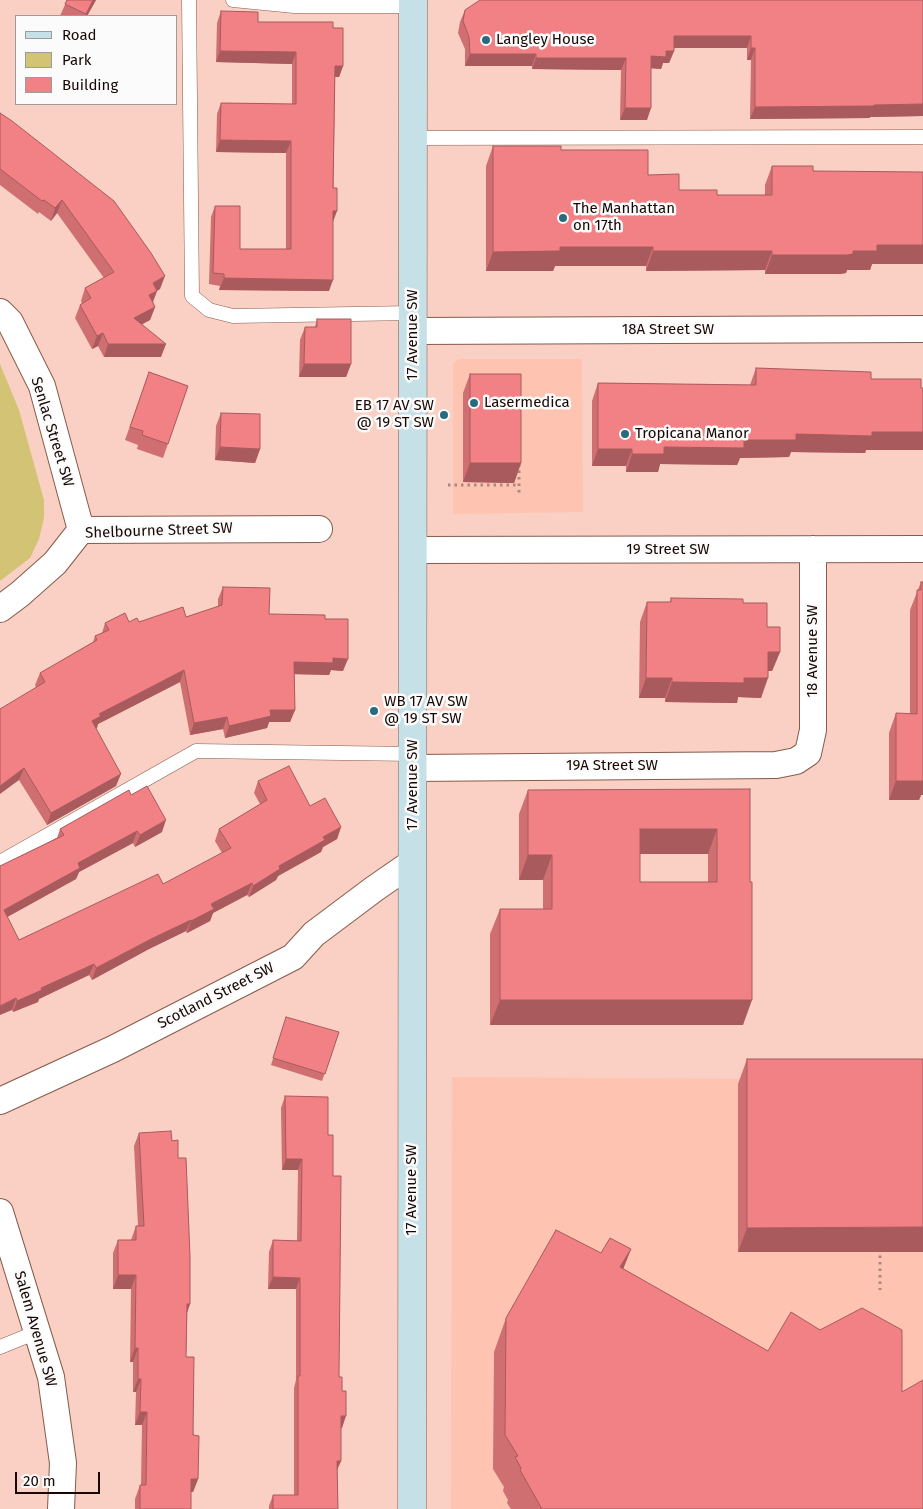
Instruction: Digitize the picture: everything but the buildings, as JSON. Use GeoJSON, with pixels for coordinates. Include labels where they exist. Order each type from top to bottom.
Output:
{"type":"FeatureCollection","features":[{"type":"Feature","properties":{"kind":"main road","name":"17 Avenue SW"},"geometry":{"type":"LineString","coordinates":[[412,1509],[413,3]]}},
{"type":"Feature","properties":{"kind":"street","name":"Senlac Street SW"},"geometry":{"type":"LineString","coordinates":[[0,312],[10,322],[42,386],[81,530]]}},
{"type":"Feature","properties":{"kind":"street","name":"18A Street SW"},"geometry":{"type":"LineString","coordinates":[[413,322],[923,329]]}},
{"type":"Feature","properties":{"kind":"street","name":"Shelbourne Street SW"},"geometry":{"type":"LineString","coordinates":[[0,608],[20,594],[54,562],[81,530],[318,529]]}},
{"type":"Feature","properties":{"kind":"street","name":"18 Avenue SW"},"geometry":{"type":"LineString","coordinates":[[808,752],[813,730],[813,549]]}},
{"type":"Feature","properties":{"kind":"street","name":"19 Street SW"},"geometry":{"type":"LineString","coordinates":[[413,550],[923,550]]}},
{"type":"Feature","properties":{"kind":"street","name":"19A Street SW"},"geometry":{"type":"LineString","coordinates":[[413,761],[776,765],[796,761],[808,752]]}},
{"type":"Feature","properties":{"kind":"street","name":"Scotland Street SW"},"geometry":{"type":"LineString","coordinates":[[0,1101],[113,1049],[293,957],[314,934],[413,862]]}},
{"type":"Feature","properties":{"kind":"street","name":"Salem Avenue SW"},"geometry":{"type":"LineString","coordinates":[[0,1212],[51,1377],[63,1463],[61,1509]]}},
{"type":"Feature","properties":{"kind":"lane"},"geometry":{"type":"LineString","coordinates":[[189,0],[192,296],[209,310],[233,316],[413,322]]}},
{"type":"Feature","properties":{"kind":"lane"},"geometry":{"type":"LineString","coordinates":[[233,0],[294,6],[413,3]]}},
{"type":"Feature","properties":{"kind":"lane"},"geometry":{"type":"LineString","coordinates":[[413,138],[923,137]]}},
{"type":"Feature","properties":{"kind":"lane"},"geometry":{"type":"LineString","coordinates":[[0,862],[196,751],[413,761]]}},
{"type":"Feature","properties":{"kind":"lane"},"geometry":{"type":"LineString","coordinates":[[0,1346],[37,1332]]}},
{"type":"Feature","properties":{"kind":"path"},"geometry":{"type":"LineString","coordinates":[[519,458],[519,494]]}},
{"type":"Feature","properties":{"kind":"path"},"geometry":{"type":"LineString","coordinates":[[448,484],[519,485]]}},
{"type":"Feature","properties":{"kind":"path"},"geometry":{"type":"LineString","coordinates":[[880,1243],[880,1290]]}},
{"type":"Feature","properties":{"kind":"shaded area"},"geometry":{"type":"Polygon","coordinates":[[[459,359],[582,359],[583,512],[453,514],[453,365],[459,359]]]}},
{"type":"Feature","properties":{"kind":"shaded area"},"geometry":{"type":"Polygon","coordinates":[[[452,1077],[923,1080],[923,1509],[451,1509],[452,1077]]]}},
{"type":"Feature","properties":{"kind":"green space"},"geometry":{"type":"Polygon","coordinates":[[[0,364],[19,410],[44,500],[44,518],[39,539],[30,558],[0,581],[0,364]]]}},
{"type":"Feature","properties":{"kind":"place","name":"Langley House"},"geometry":{"type":"Point","coordinates":[486,40]}},
{"type":"Feature","properties":{"kind":"place","name":"The Manhattan on 17th"},"geometry":{"type":"Point","coordinates":[563,218]}},
{"type":"Feature","properties":{"kind":"place","name":"Lasermedica"},"geometry":{"type":"Point","coordinates":[474,403]}},
{"type":"Feature","properties":{"kind":"place","name":"EB 17 AV SW @ 19 ST SW"},"geometry":{"type":"Point","coordinates":[444,415]}},
{"type":"Feature","properties":{"kind":"place","name":"Tropicana Manor"},"geometry":{"type":"Point","coordinates":[625,434]}},
{"type":"Feature","properties":{"kind":"place","name":"WB 17 AV SW @ 19 ST SW"},"geometry":{"type":"Point","coordinates":[374,711]}}]}
